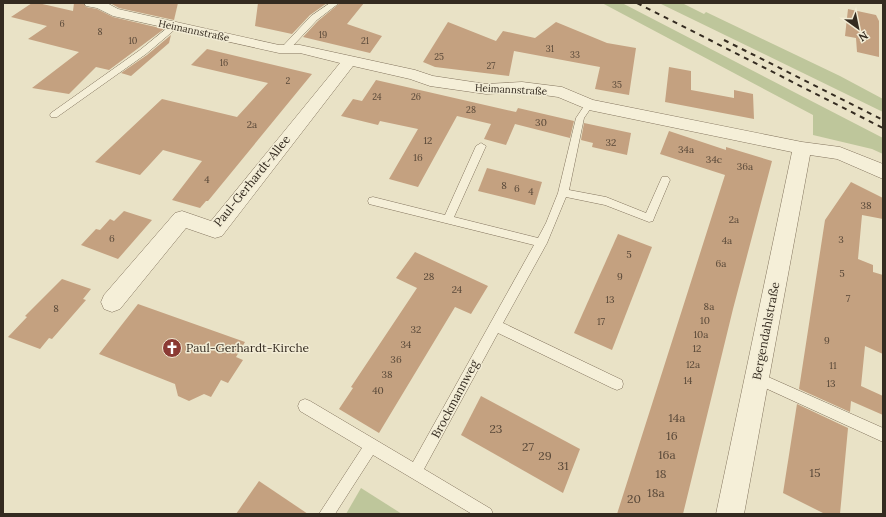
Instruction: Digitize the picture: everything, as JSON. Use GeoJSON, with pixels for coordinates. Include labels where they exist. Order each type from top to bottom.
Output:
{"type":"FeatureCollection","features":[{"type":"Feature","properties":{"kind":"street","name":"Heimannstraße"},"geometry":{"type":"LineString","coordinates":[[90,3],[101,5],[113,12],[286,49],[300,50],[415,75],[430,80],[486,89],[522,87],[562,92],[589,105],[802,148],[840,153],[883,172]]}},
{"type":"Feature","properties":{"kind":"street","name":"Paul-Gerhardt-Allee"},"geometry":{"type":"LineString","coordinates":[[112,302],[182,219],[215,230],[349,61]]}},
{"type":"Feature","properties":{"kind":"street","name":"Bergendahlstraße"},"geometry":{"type":"LineString","coordinates":[[730,514],[802,148]]}},
{"type":"Feature","properties":{"kind":"lane"},"geometry":{"type":"LineString","coordinates":[[286,49],[314,18],[336,3]]}},
{"type":"Feature","properties":{"kind":"lane"},"geometry":{"type":"LineString","coordinates":[[54,115],[143,52],[175,26]]}},
{"type":"Feature","properties":{"kind":"lane","name":"Brockmannweg"},"geometry":{"type":"LineString","coordinates":[[415,472],[486,340],[496,326],[542,243],[563,193],[580,118],[589,105]]}},
{"type":"Feature","properties":{"kind":"lane"},"geometry":{"type":"LineString","coordinates":[[448,219],[481,146]]}},
{"type":"Feature","properties":{"kind":"lane"},"geometry":{"type":"LineString","coordinates":[[563,193],[606,201],[649,218],[665,180]]}},
{"type":"Feature","properties":{"kind":"lane"},"geometry":{"type":"LineString","coordinates":[[373,201],[542,243]]}},
{"type":"Feature","properties":{"kind":"lane"},"geometry":{"type":"LineString","coordinates":[[496,326],[617,384]]}},
{"type":"Feature","properties":{"kind":"lane"},"geometry":{"type":"LineString","coordinates":[[757,378],[883,435]]}},
{"type":"Feature","properties":{"kind":"lane"},"geometry":{"type":"LineString","coordinates":[[304,406],[486,514]]}},
{"type":"Feature","properties":{"kind":"lane"},"geometry":{"type":"LineString","coordinates":[[326,514],[370,446]]}},
{"type":"Feature","properties":{"kind":"green space"},"geometry":{"type":"Polygon","coordinates":[[[602,3],[622,3],[883,138],[883,154],[872,149],[813,135],[813,115],[602,3]]]}},
{"type":"Feature","properties":{"kind":"green space"},"geometry":{"type":"Polygon","coordinates":[[[659,3],[682,3],[704,14],[706,12],[840,76],[883,99],[883,112],[659,3]]]}},
{"type":"Feature","properties":{"kind":"green space"},"geometry":{"type":"Polygon","coordinates":[[[361,488],[402,514],[346,514],[361,488]]]}},
{"type":"Feature","properties":{"kind":"building"},"geometry":{"type":"Polygon","coordinates":[[[32,3],[73,11],[74,3],[83,3],[86,7],[97,9],[113,17],[164,29],[109,70],[96,67],[69,94],[32,88],[79,52],[28,39],[47,26],[11,17],[32,3]]]}},
{"type":"Feature","properties":{"kind":"building"},"geometry":{"type":"Polygon","coordinates":[[[110,3],[178,3],[174,20],[119,8],[110,3]]]}},
{"type":"Feature","properties":{"kind":"building"},"geometry":{"type":"Polygon","coordinates":[[[258,3],[327,3],[310,15],[292,34],[255,26],[258,3]]]}},
{"type":"Feature","properties":{"kind":"building"},"geometry":{"type":"Polygon","coordinates":[[[340,3],[364,3],[347,24],[382,36],[370,53],[303,37],[318,21],[340,3]]]}},
{"type":"Feature","properties":{"kind":"building"},"geometry":{"type":"Polygon","coordinates":[[[848,9],[876,15],[879,21],[879,57],[857,52],[856,38],[845,36],[848,9]]]}},
{"type":"Feature","properties":{"kind":"building"},"geometry":{"type":"Polygon","coordinates":[[[448,22],[496,41],[503,31],[535,38],[556,22],[607,43],[636,48],[629,95],[595,89],[600,67],[514,51],[509,76],[435,67],[423,62],[448,22]]]}},
{"type":"Feature","properties":{"kind":"building"},"geometry":{"type":"Polygon","coordinates":[[[171,35],[169,43],[131,76],[121,73],[147,55],[171,35]]]}},
{"type":"Feature","properties":{"kind":"building"},"geometry":{"type":"Polygon","coordinates":[[[207,49],[312,74],[208,201],[206,201],[200,208],[172,200],[202,161],[163,150],[140,175],[95,162],[162,99],[237,117],[268,83],[191,65],[207,49]]]}},
{"type":"Feature","properties":{"kind":"building"},"geometry":{"type":"Polygon","coordinates":[[[669,67],[691,71],[691,90],[734,98],[734,90],[753,94],[754,119],[665,102],[669,67]]]}},
{"type":"Feature","properties":{"kind":"building"},"geometry":{"type":"Polygon","coordinates":[[[376,80],[516,112],[518,108],[574,121],[570,138],[515,124],[506,145],[484,139],[491,124],[457,116],[418,187],[389,179],[418,129],[380,121],[378,125],[341,116],[353,99],[362,101],[376,80]]]}},
{"type":"Feature","properties":{"kind":"building"},"geometry":{"type":"Polygon","coordinates":[[[584,123],[631,133],[627,155],[592,147],[593,143],[581,140],[584,123]]]}},
{"type":"Feature","properties":{"kind":"building"},"geometry":{"type":"Polygon","coordinates":[[[669,131],[726,150],[726,147],[772,161],[733,309],[683,514],[617,514],[725,175],[660,154],[669,131]]]}},
{"type":"Feature","properties":{"kind":"building"},"geometry":{"type":"Polygon","coordinates":[[[487,168],[542,182],[535,205],[478,191],[487,168]]]}},
{"type":"Feature","properties":{"kind":"building"},"geometry":{"type":"Polygon","coordinates":[[[851,182],[883,198],[883,219],[862,215],[858,259],[873,265],[873,272],[883,275],[883,354],[865,346],[861,386],[883,396],[883,415],[851,401],[850,412],[799,389],[825,220],[851,182]]]}},
{"type":"Feature","properties":{"kind":"building"},"geometry":{"type":"Polygon","coordinates":[[[124,211],[152,220],[118,259],[81,245],[96,229],[100,230],[110,219],[114,221],[124,211]]]}},
{"type":"Feature","properties":{"kind":"building"},"geometry":{"type":"Polygon","coordinates":[[[618,234],[652,247],[612,350],[574,333],[618,234]]]}},
{"type":"Feature","properties":{"kind":"building"},"geometry":{"type":"Polygon","coordinates":[[[415,252],[488,286],[471,314],[455,307],[379,433],[339,409],[353,388],[351,387],[417,288],[396,278],[415,252]]]}},
{"type":"Feature","properties":{"kind":"building"},"geometry":{"type":"Polygon","coordinates":[[[62,279],[91,289],[83,299],[86,300],[52,339],[49,338],[40,349],[8,337],[27,317],[25,316],[62,279]]]}},
{"type":"Feature","properties":{"kind":"building","name":"Paul-Gerhardt-Kirche"},"geometry":{"type":"Polygon","coordinates":[[[138,304],[245,342],[236,357],[243,360],[228,383],[221,380],[211,397],[204,394],[189,401],[178,396],[175,384],[99,354],[138,304]]]}},
{"type":"Feature","properties":{"kind":"building"},"geometry":{"type":"Polygon","coordinates":[[[481,396],[580,449],[563,493],[461,435],[481,396]]]}},
{"type":"Feature","properties":{"kind":"building"},"geometry":{"type":"Polygon","coordinates":[[[797,404],[848,428],[840,514],[825,514],[783,493],[797,404]]]}},
{"type":"Feature","properties":{"kind":"building"},"geometry":{"type":"Polygon","coordinates":[[[259,481],[308,514],[236,514],[259,481]]]}},
{"type":"Feature","properties":{"kind":"railway"},"geometry":{"type":"LineString","coordinates":[[637,3],[883,128]]}},
{"type":"Feature","properties":{"kind":"railway"},"geometry":{"type":"LineString","coordinates":[[724,40],[883,120]]}},
{"type":"Feature","properties":{"kind":"place","name":"Paul-Gerhardt-Kirche"},"geometry":{"type":"Point","coordinates":[172,348]}}]}
